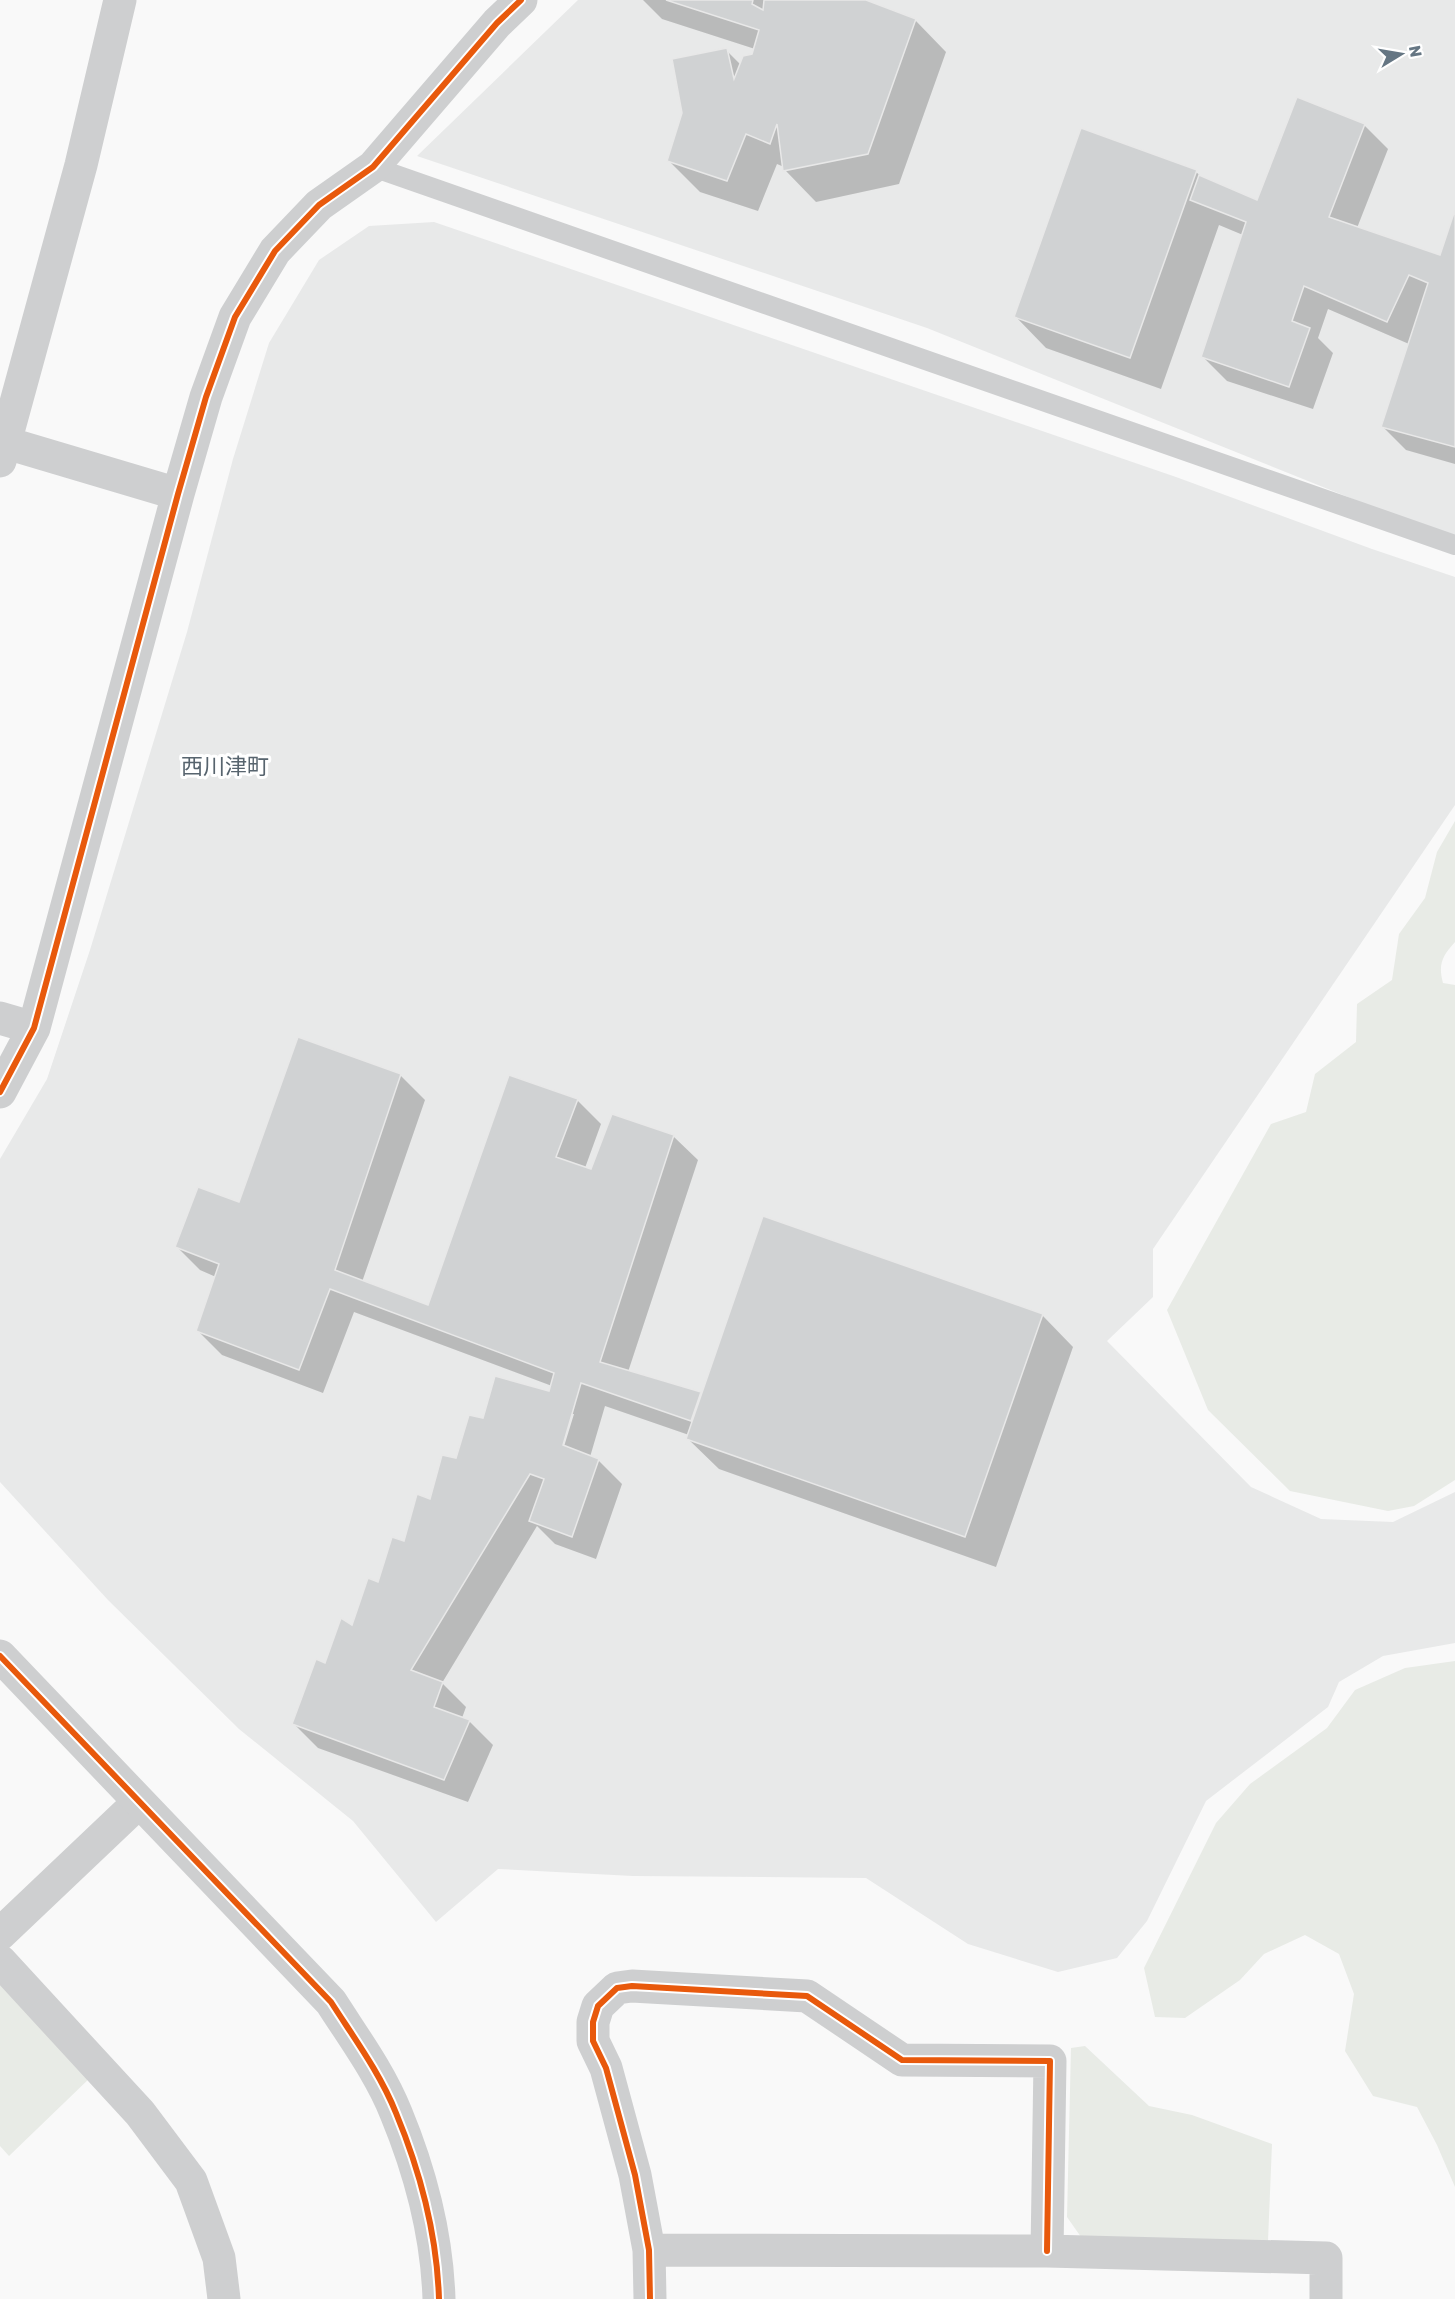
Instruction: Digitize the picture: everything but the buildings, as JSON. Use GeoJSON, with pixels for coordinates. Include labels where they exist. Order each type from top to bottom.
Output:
{"type":"FeatureCollection","features":[{"type":"Feature","properties":{"kind":"street"},"geometry":{"type":"LineString","coordinates":[[120,0],[81,165],[2,448],[178,494]]}},
{"type":"Feature","properties":{"kind":"street"},"geometry":{"type":"LineString","coordinates":[[0,1092],[34,1028],[178,494],[206,397],[235,317],[275,251],[319,205],[373,167],[497,23],[521,0]]}},
{"type":"Feature","properties":{"kind":"street"},"geometry":{"type":"LineString","coordinates":[[0,1018],[34,1028]]}},
{"type":"Feature","properties":{"kind":"street"},"geometry":{"type":"LineString","coordinates":[[0,1656],[331,2002],[367,2057],[395,2112],[422,2191],[438,2262],[439,2299]]}},
{"type":"Feature","properties":{"kind":"street"},"geometry":{"type":"LineString","coordinates":[[0,1934],[139,1802]]}},
{"type":"Feature","properties":{"kind":"street"},"geometry":{"type":"LineString","coordinates":[[0,1961],[140,2113],[190,2181],[219,2258],[224,2299]]}},
{"type":"Feature","properties":{"kind":"street"},"geometry":{"type":"LineString","coordinates":[[650,2299],[649,2250],[635,2175],[606,2068],[593,2041],[593,2022],[598,2006],[617,1988],[632,1986],[807,1996],[902,2060],[1050,2061],[1047,2251]]}},
{"type":"Feature","properties":{"kind":"street"},"geometry":{"type":"LineString","coordinates":[[649,2250],[1047,2251],[1326,2258],[1326,2299]]}},
{"type":"Feature","properties":{"kind":"lane"},"geometry":{"type":"LineString","coordinates":[[373,167],[1455,545]]}},
{"type":"Feature","properties":{"kind":"shaded area"},"geometry":{"type":"Polygon","coordinates":[[[578,0],[1455,0],[1455,540],[927,328],[417,156],[578,0]]]}},
{"type":"Feature","properties":{"kind":"shaded area"},"geometry":{"type":"Polygon","coordinates":[[[434,222],[1176,477],[1455,577],[1455,805],[1153,1249],[1153,1297],[1107,1341],[1251,1487],[1321,1519],[1393,1522],[1455,1492],[1455,1643],[1383,1656],[1339,1682],[1328,1707],[1206,1801],[1147,1921],[1117,1958],[1058,1972],[968,1944],[866,1878],[633,1876],[498,1869],[436,1922],[353,1821],[239,1729],[108,1600],[0,1482],[0,1159],[47,1079],[90,950],[187,632],[233,459],[269,343],[319,260],[369,226],[434,222]]]}},
{"type":"Feature","properties":{"kind":"shaded area"},"geometry":{"type":"Polygon","coordinates":[[[1455,821],[1455,942],[1444,956],[1441,971],[1443,983],[1455,985],[1455,1480],[1414,1506],[1388,1511],[1290,1491],[1208,1410],[1167,1310],[1271,1124],[1306,1112],[1315,1074],[1356,1042],[1357,1004],[1392,980],[1399,934],[1425,898],[1437,852],[1455,821]]]}},
{"type":"Feature","properties":{"kind":"shaded area"},"geometry":{"type":"Polygon","coordinates":[[[1455,1661],[1455,2187],[1417,2107],[1373,2096],[1345,2051],[1354,1994],[1339,1954],[1305,1935],[1264,1954],[1240,1980],[1185,2018],[1155,2017],[1144,1968],[1216,1823],[1250,1784],[1327,1728],[1355,1690],[1405,1668],[1455,1661]]]}},
{"type":"Feature","properties":{"kind":"shaded area"},"geometry":{"type":"Polygon","coordinates":[[[0,1976],[93,2075],[9,2156],[0,2146],[0,1976]]]}},
{"type":"Feature","properties":{"kind":"shaded area"},"geometry":{"type":"Polygon","coordinates":[[[1085,2046],[1149,2106],[1192,2115],[1272,2144],[1268,2241],[1081,2237],[1067,2217],[1071,2048],[1085,2046]]]}},
{"type":"Feature","properties":{"kind":"cycle path"},"geometry":{"type":"LineString","coordinates":[[0,1092],[34,1028],[178,494],[206,397],[235,317],[275,251],[319,205],[373,167],[497,23],[521,0]]}},
{"type":"Feature","properties":{"kind":"cycle path"},"geometry":{"type":"LineString","coordinates":[[0,1656],[331,2002],[382,2084],[405,2135],[420,2181],[431,2228],[439,2299]]}},
{"type":"Feature","properties":{"kind":"cycle path"},"geometry":{"type":"LineString","coordinates":[[650,2299],[649,2250],[635,2175],[606,2068],[593,2041],[593,2022],[598,2006],[617,1988],[632,1986],[807,1996],[902,2060],[1050,2061],[1047,2251]]}},
{"type":"Feature","properties":{"kind":"district","name":"西川津町"},"geometry":{"type":"Point","coordinates":[225,766]}}]}
